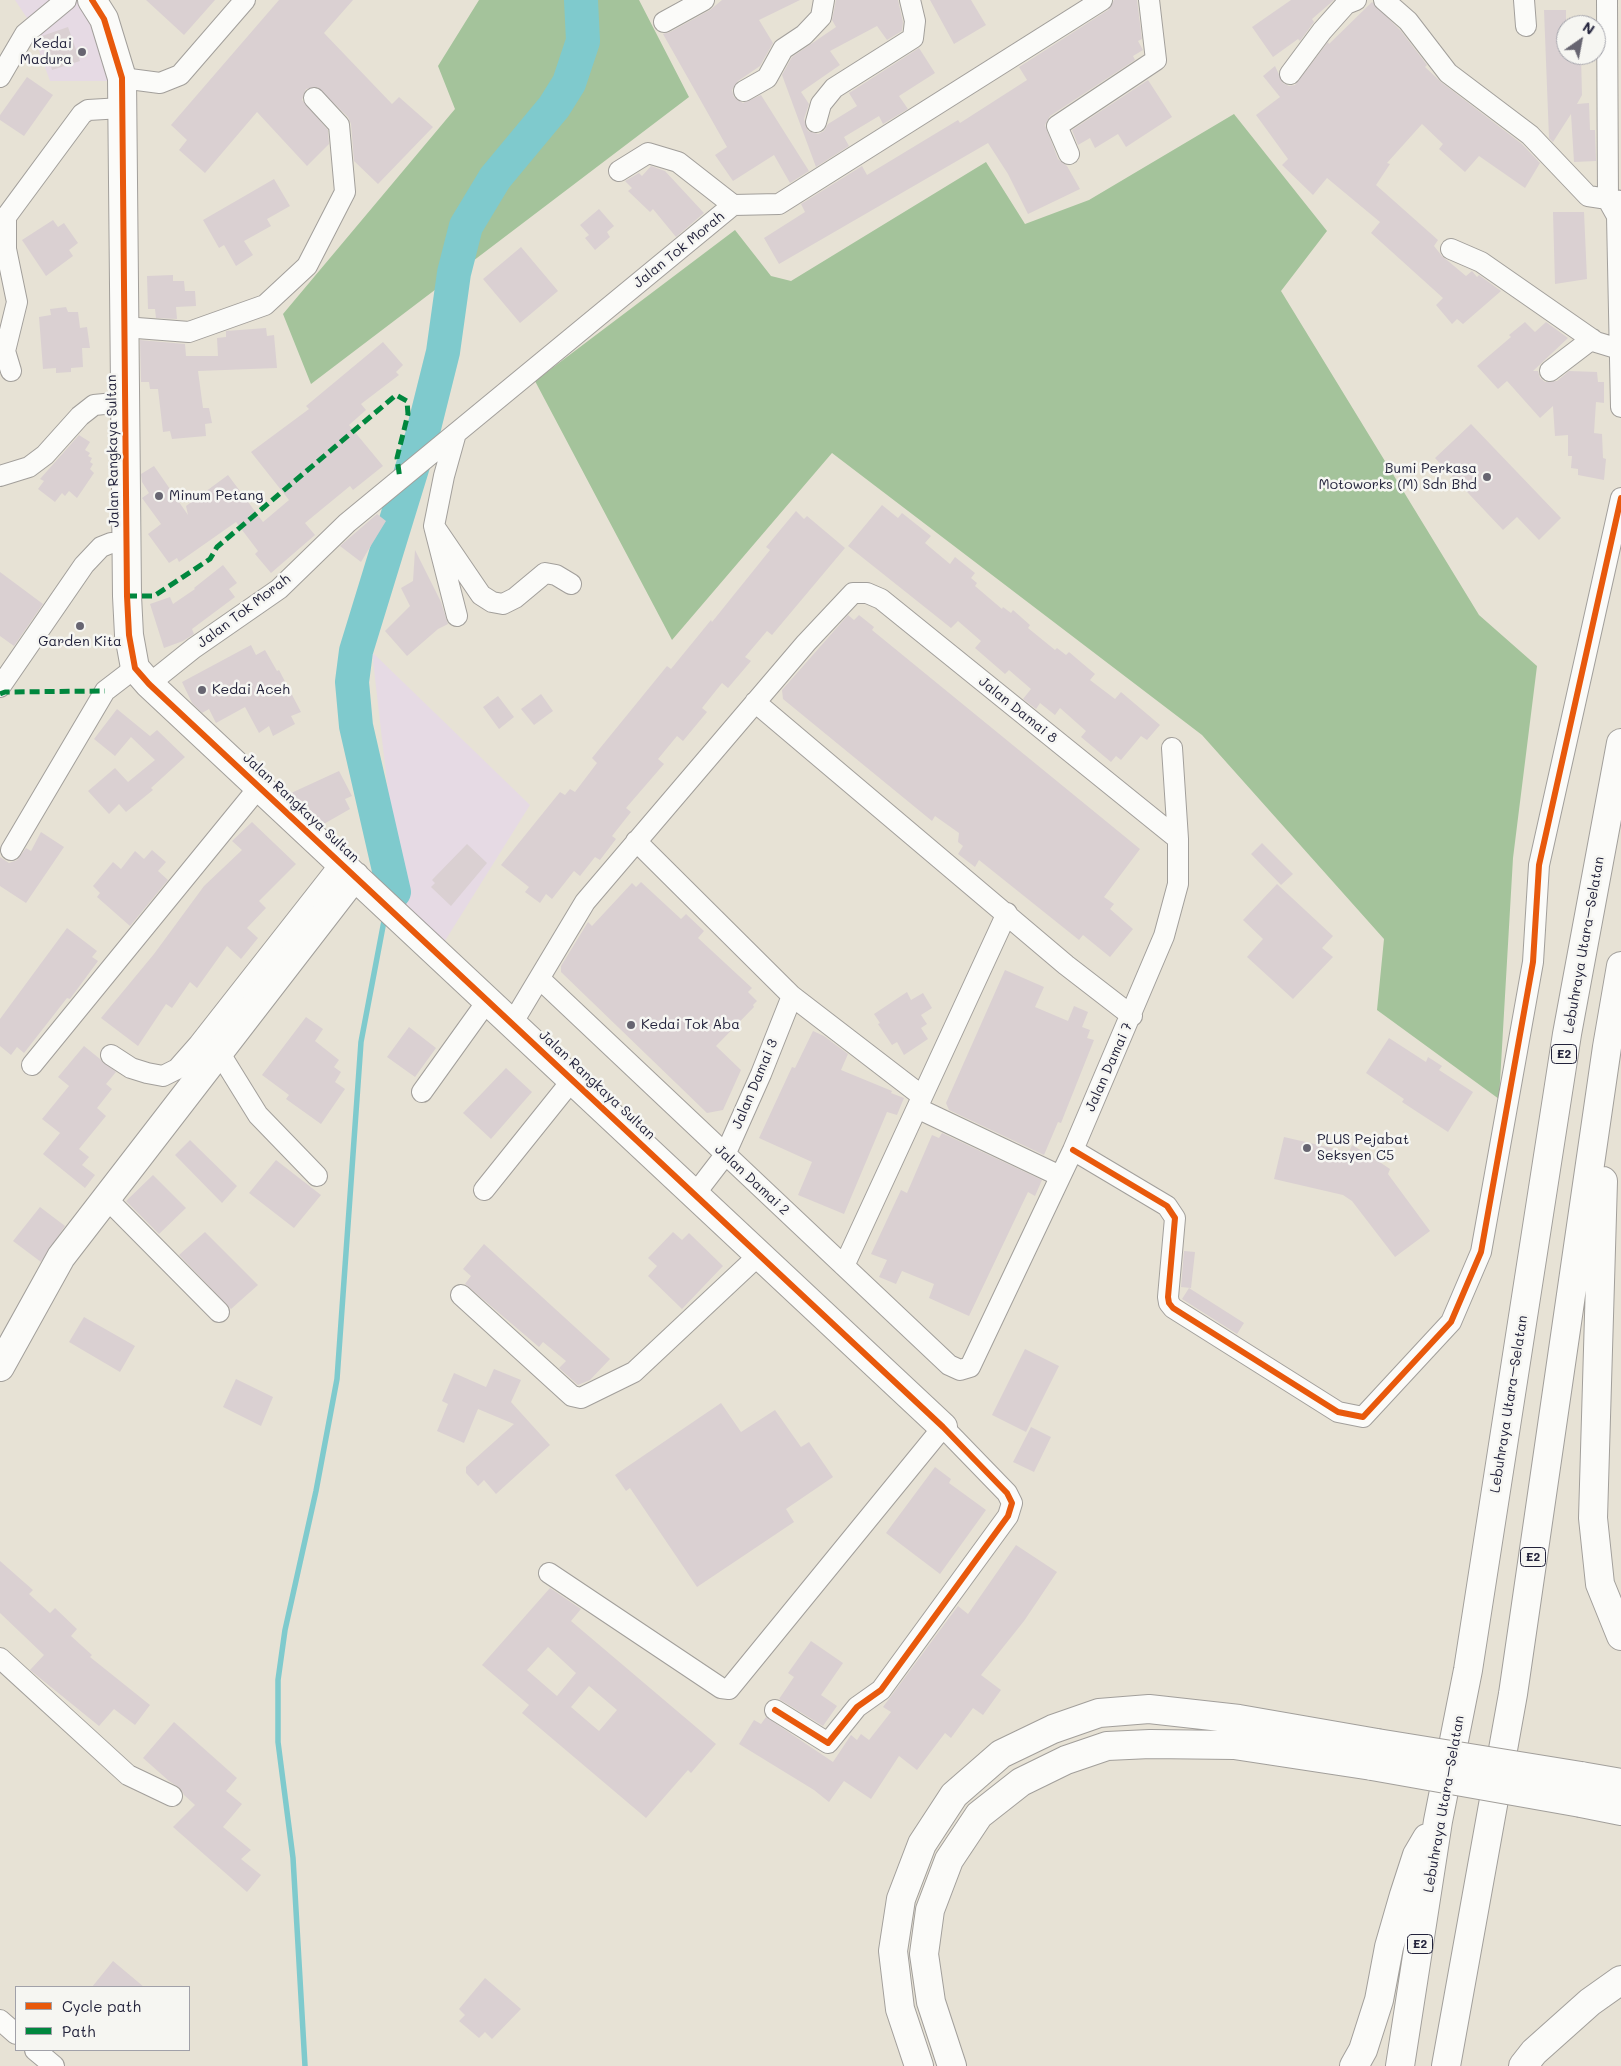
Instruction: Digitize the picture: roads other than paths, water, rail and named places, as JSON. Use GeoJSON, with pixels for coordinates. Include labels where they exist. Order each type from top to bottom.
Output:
{"type":"FeatureCollection","features":[{"type":"Feature","properties":{"kind":"main road","name":"Jalan Rangkaya Sultan"},"geometry":{"type":"LineString","coordinates":[[92,0],[104,19],[122,78],[124,402],[129,635],[142,676],[943,1427]]}},
{"type":"Feature","properties":{"kind":"main road","name":"Lebuhraya Utara–Selatan"},"geometry":{"type":"LineString","coordinates":[[1400,2066],[1438,1821],[1468,1670],[1567,1034],[1621,743]]}},
{"type":"Feature","properties":{"kind":"main road"},"geometry":{"type":"LineString","coordinates":[[0,1367],[61,1257],[219,1052],[348,870]]}},
{"type":"Feature","properties":{"kind":"main road","name":"E2"},"geometry":{"type":"LineString","coordinates":[[1446,2066],[1513,1694],[1607,1047],[1621,966]]}},
{"type":"Feature","properties":{"kind":"main road"},"geometry":{"type":"LineString","coordinates":[[1607,1047],[1593,1518],[1600,1584],[1621,1636]]}},
{"type":"Feature","properties":{"kind":"main road"},"geometry":{"type":"LineString","coordinates":[[919,2066],[900,2009],[893,1952],[901,1899],[922,1844],[954,1795],[1001,1754],[1053,1729],[1099,1713],[1149,1709],[1238,1719],[1374,1755],[1581,1790],[1621,1811]]}},
{"type":"Feature","properties":{"kind":"main road"},"geometry":{"type":"LineString","coordinates":[[952,2066],[931,2002],[928,1983],[924,1954],[930,1910],[949,1860],[979,1815],[1021,1782],[1066,1760],[1107,1746],[1150,1744],[1234,1745],[1374,1755]]}},
{"type":"Feature","properties":{"kind":"main road"},"geometry":{"type":"LineString","coordinates":[[1581,1790],[1621,1783]]}},
{"type":"Feature","properties":{"kind":"main road"},"geometry":{"type":"LineString","coordinates":[[1354,2066],[1364,2050],[1379,2000],[1390,1948],[1417,1855],[1438,1821]]}},
{"type":"Feature","properties":{"kind":"main road"},"geometry":{"type":"LineString","coordinates":[[1523,2066],[1534,2052],[1590,2002],[1621,1980]]}},
{"type":"Feature","properties":{"kind":"street"},"geometry":{"type":"LineString","coordinates":[[0,77],[25,34],[66,0]]}},
{"type":"Feature","properties":{"kind":"street"},"geometry":{"type":"LineString","coordinates":[[122,78],[160,83],[180,75],[245,0]]}},
{"type":"Feature","properties":{"kind":"street"},"geometry":{"type":"LineString","coordinates":[[664,22],[704,0]]}},
{"type":"Feature","properties":{"kind":"street"},"geometry":{"type":"LineString","coordinates":[[744,91],[767,78],[783,49],[804,35],[821,17],[824,0]]}},
{"type":"Feature","properties":{"kind":"street"},"geometry":{"type":"LineString","coordinates":[[816,122],[821,104],[834,88],[913,38],[915,21],[910,0]]}},
{"type":"Feature","properties":{"kind":"street","name":"Jalan Tok Morah"},"geometry":{"type":"LineString","coordinates":[[11,850],[106,691],[142,676],[194,648],[279,588],[347,523],[733,205],[779,204],[1102,0]]}},
{"type":"Feature","properties":{"kind":"street"},"geometry":{"type":"LineString","coordinates":[[1069,154],[1057,126],[1156,60],[1149,0]]}},
{"type":"Feature","properties":{"kind":"street"},"geometry":{"type":"LineString","coordinates":[[1384,0],[1408,20],[1448,72],[1530,135],[1588,196],[1617,205]]}},
{"type":"Feature","properties":{"kind":"street"},"geometry":{"type":"LineString","coordinates":[[1524,0],[1526,26]]}},
{"type":"Feature","properties":{"kind":"street"},"geometry":{"type":"LineString","coordinates":[[1607,0],[1617,205],[1621,407]]}},
{"type":"Feature","properties":{"kind":"street"},"geometry":{"type":"LineString","coordinates":[[1290,74],[1347,1]]}},
{"type":"Feature","properties":{"kind":"street"},"geometry":{"type":"LineString","coordinates":[[124,327],[189,332],[265,305],[307,266],[345,192],[339,125],[314,98]]}},
{"type":"Feature","properties":{"kind":"street"},"geometry":{"type":"LineString","coordinates":[[12,371],[5,351],[17,302],[6,248],[3,220],[82,114],[88,110],[122,108]]}},
{"type":"Feature","properties":{"kind":"street"},"geometry":{"type":"LineString","coordinates":[[619,171],[648,153],[678,162],[733,205]]}},
{"type":"Feature","properties":{"kind":"street"},"geometry":{"type":"LineString","coordinates":[[1451,250],[1481,262],[1592,339],[1619,349]]}},
{"type":"Feature","properties":{"kind":"street"},"geometry":{"type":"LineString","coordinates":[[1550,370],[1592,339]]}},
{"type":"Feature","properties":{"kind":"street"},"geometry":{"type":"LineString","coordinates":[[0,476],[29,467],[45,455],[80,416],[94,406],[124,402]]}},
{"type":"Feature","properties":{"kind":"street"},"geometry":{"type":"LineString","coordinates":[[456,433],[434,526],[457,616]]}},
{"type":"Feature","properties":{"kind":"street"},"geometry":{"type":"LineString","coordinates":[[1072,1150],[1167,1206],[1175,1218],[1168,1297],[1169,1303],[1173,1308],[1338,1412],[1363,1417],[1452,1322],[1480,1252],[1533,962],[1539,865],[1621,498]]}},
{"type":"Feature","properties":{"kind":"street"},"geometry":{"type":"LineString","coordinates":[[434,526],[477,590],[492,602],[503,604],[515,598],[545,573],[556,575],[571,584]]}},
{"type":"Feature","properties":{"kind":"street"},"geometry":{"type":"LineString","coordinates":[[0,687],[84,565],[101,547],[110,543],[126,544]]}},
{"type":"Feature","properties":{"kind":"street","name":"Jalan Damai 8"},"geometry":{"type":"LineString","coordinates":[[755,702],[852,593],[867,593],[881,599],[1178,839]]}},
{"type":"Feature","properties":{"kind":"street"},"geometry":{"type":"LineString","coordinates":[[513,1022],[585,902],[755,702],[1007,913],[1066,965],[1132,1016]]}},
{"type":"Feature","properties":{"kind":"street","name":"Jalan Damai 7"},"geometry":{"type":"LineString","coordinates":[[970,1367],[1072,1150],[1132,1016],[1169,919],[1178,884],[1178,839],[1172,748]]}},
{"type":"Feature","properties":{"kind":"street"},"geometry":{"type":"LineString","coordinates":[[32,1065],[259,787]]}},
{"type":"Feature","properties":{"kind":"street"},"geometry":{"type":"LineString","coordinates":[[636,841],[792,996],[920,1102],[1060,1176]]}},
{"type":"Feature","properties":{"kind":"street"},"geometry":{"type":"LineString","coordinates":[[112,1055],[131,1068],[147,1073],[162,1076],[177,1069],[348,870]]}},
{"type":"Feature","properties":{"kind":"street"},"geometry":{"type":"LineString","coordinates":[[844,1266],[1007,913]]}},
{"type":"Feature","properties":{"kind":"street","name":"Jalan Damai 2"},"geometry":{"type":"LineString","coordinates":[[540,979],[949,1365],[960,1370],[970,1367]]}},
{"type":"Feature","properties":{"kind":"street","name":"Jalan Damai 3"},"geometry":{"type":"LineString","coordinates":[[695,1194],[725,1155],[761,1074],[792,996]]}},
{"type":"Feature","properties":{"kind":"street"},"geometry":{"type":"LineString","coordinates":[[422,1092],[488,1000]]}},
{"type":"Feature","properties":{"kind":"street"},"geometry":{"type":"LineString","coordinates":[[219,1052],[258,1115],[317,1176]]}},
{"type":"Feature","properties":{"kind":"street"},"geometry":{"type":"LineString","coordinates":[[484,1190],[573,1079]]}},
{"type":"Feature","properties":{"kind":"street"},"geometry":{"type":"LineString","coordinates":[[106,1198],[219,1312]]}},
{"type":"Feature","properties":{"kind":"street"},"geometry":{"type":"LineString","coordinates":[[461,1295],[572,1396],[581,1398],[634,1372],[759,1255]]}},
{"type":"Feature","properties":{"kind":"street"},"geometry":{"type":"LineString","coordinates":[[549,1573],[721,1688],[729,1689],[943,1427],[1007,1492],[1012,1503],[1008,1516],[880,1690],[857,1707],[828,1743],[775,1710]]}},
{"type":"Feature","properties":{"kind":"street"},"geometry":{"type":"LineString","coordinates":[[0,1658],[128,1775],[172,1796]]}},
{"type":"Feature","properties":{"kind":"street"},"geometry":{"type":"LineString","coordinates":[[0,2020],[15,2033]]}},
{"type":"Feature","properties":{"kind":"waterway"},"geometry":{"type":"LineString","coordinates":[[394,892],[356,726],[352,682],[356,651],[422,436],[443,352],[454,273],[466,226],[495,178],[554,107],[569,83],[583,41],[581,0]]}},
{"type":"Feature","properties":{"kind":"waterway"},"geometry":{"type":"LineString","coordinates":[[305,2066],[293,1858],[278,1742],[278,1680],[285,1630],[316,1491],[337,1379],[361,1042],[384,921]]}},
{"type":"Feature","properties":{"kind":"place","name":"Kedai Madura"},"geometry":{"type":"Point","coordinates":[82,52]}},
{"type":"Feature","properties":{"kind":"place","name":"Bumi Perkasa Motoworks (M) Sdn Bhd"},"geometry":{"type":"Point","coordinates":[1487,477]}},
{"type":"Feature","properties":{"kind":"place","name":"Minum Petang"},"geometry":{"type":"Point","coordinates":[159,496]}},
{"type":"Feature","properties":{"kind":"place","name":"Garden Kita"},"geometry":{"type":"Point","coordinates":[80,626]}},
{"type":"Feature","properties":{"kind":"place","name":"Kedai Aceh"},"geometry":{"type":"Point","coordinates":[202,690]}},
{"type":"Feature","properties":{"kind":"place","name":"Kedai Tok Aba"},"geometry":{"type":"Point","coordinates":[631,1025]}},
{"type":"Feature","properties":{"kind":"place","name":"PLUS Pejabat Seksyen C5"},"geometry":{"type":"Point","coordinates":[1307,1148]}}]}
